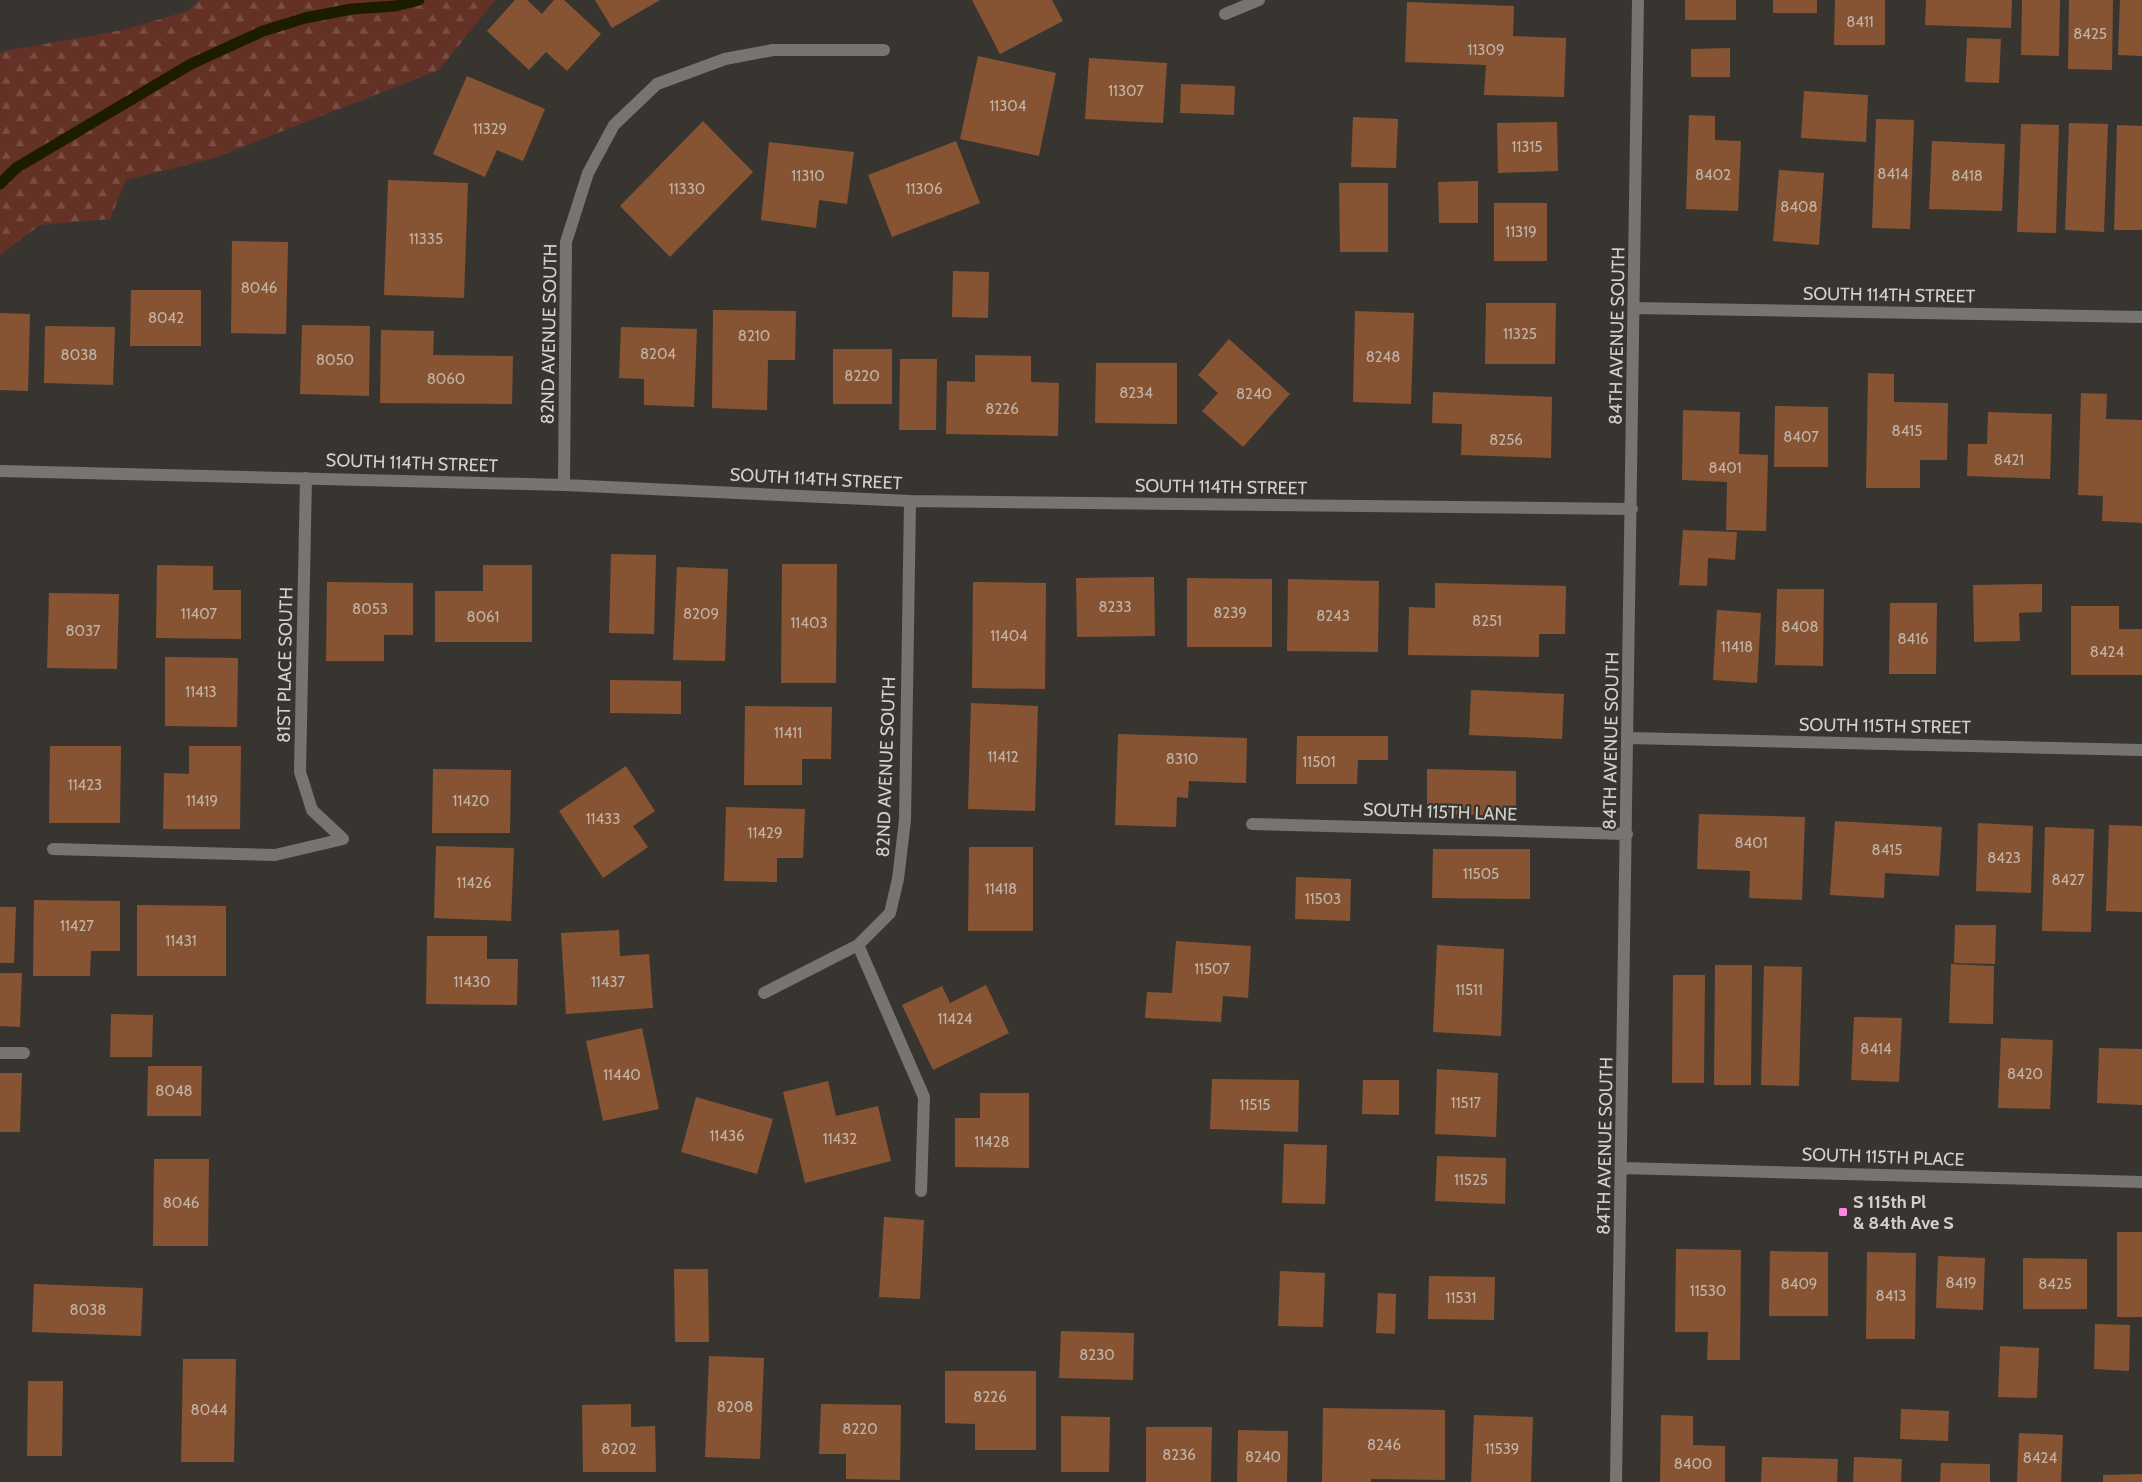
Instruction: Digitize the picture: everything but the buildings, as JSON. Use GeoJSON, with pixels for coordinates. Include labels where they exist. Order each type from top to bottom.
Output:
{"type":"FeatureCollection","features":[{"type":"Feature","properties":{"kind":"street"},"geometry":{"type":"LineString","coordinates":[[1225,14],[1259,0]]}},
{"type":"Feature","properties":{"kind":"street","name":"84TH AVENUE SOUTH"},"geometry":{"type":"LineString","coordinates":[[1616,1482],[1632,509],[1638,0]]}},
{"type":"Feature","properties":{"kind":"street","name":"82ND AVENUE SOUTH"},"geometry":{"type":"LineString","coordinates":[[564,485],[566,242],[588,172],[614,125],[657,84],[725,59],[773,50],[884,50]]}},
{"type":"Feature","properties":{"kind":"street","name":"SOUTH 114TH STREET"},"geometry":{"type":"LineString","coordinates":[[1634,308],[2142,317]]}},
{"type":"Feature","properties":{"kind":"street","name":"SOUTH 114TH STREET"},"geometry":{"type":"LineString","coordinates":[[0,471],[564,485],[910,500],[1632,509]]}},
{"type":"Feature","properties":{"kind":"street","name":"81ST PLACE SOUTH"},"geometry":{"type":"LineString","coordinates":[[52,849],[275,855],[343,839],[312,810],[300,772],[306,478]]}},
{"type":"Feature","properties":{"kind":"street","name":"82ND AVENUE SOUTH"},"geometry":{"type":"LineString","coordinates":[[764,993],[858,945],[890,913],[898,879],[905,820],[910,500]]}},
{"type":"Feature","properties":{"kind":"street","name":"SOUTH 115TH STREET"},"geometry":{"type":"LineString","coordinates":[[1628,738],[2142,750]]}},
{"type":"Feature","properties":{"kind":"street","name":"SOUTH 115TH LANE"},"geometry":{"type":"LineString","coordinates":[[1252,824],[1627,834]]}},
{"type":"Feature","properties":{"kind":"street"},"geometry":{"type":"LineString","coordinates":[[858,945],[924,1098],[921,1191]]}},
{"type":"Feature","properties":{"kind":"street"},"geometry":{"type":"LineString","coordinates":[[0,1053],[24,1052]]}},
{"type":"Feature","properties":{"kind":"street","name":"SOUTH 115TH PLACE"},"geometry":{"type":"LineString","coordinates":[[1622,1168],[2142,1182]]}},
{"type":"Feature","properties":{"kind":"green space"},"geometry":{"type":"Polygon","coordinates":[[[199,0],[495,0],[439,70],[214,158],[126,180],[110,219],[40,225],[0,255],[0,54],[5,51],[123,30],[188,11],[199,0]]]}},
{"type":"Feature","properties":{"kind":"waterway"},"geometry":{"type":"LineString","coordinates":[[0,184],[16,168],[191,64],[263,31],[305,18],[352,9],[395,6],[419,0]]}},
{"type":"Feature","properties":{"kind":"place","name":"S 115th Pl & 84th Ave S"},"geometry":{"type":"Point","coordinates":[1843,1212]}}]}
